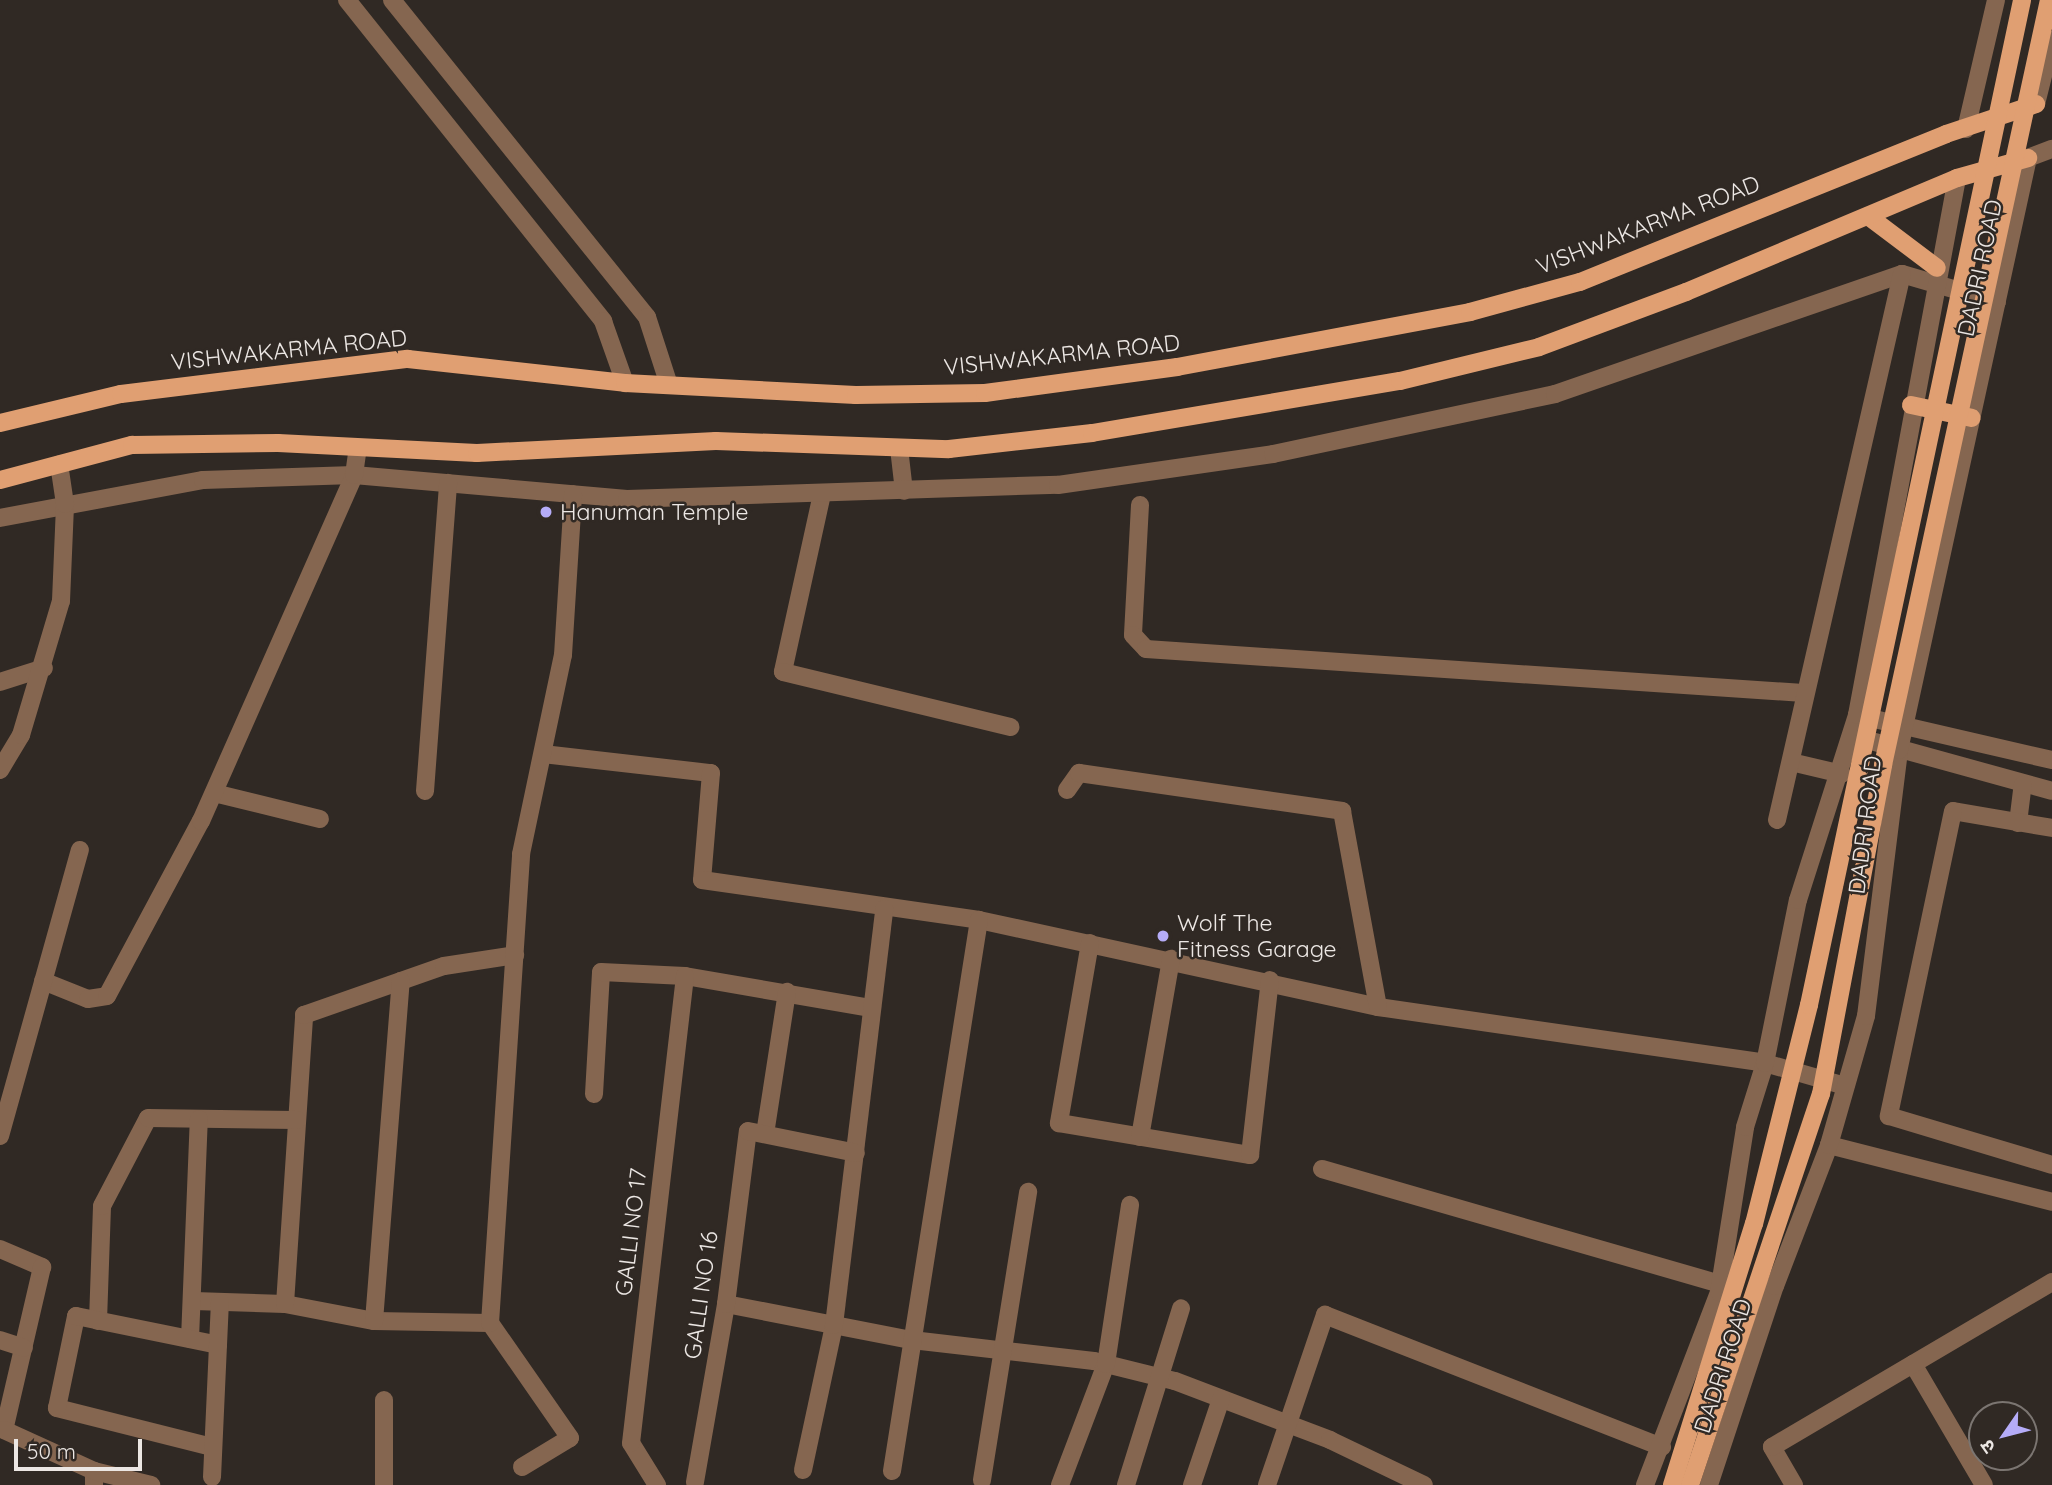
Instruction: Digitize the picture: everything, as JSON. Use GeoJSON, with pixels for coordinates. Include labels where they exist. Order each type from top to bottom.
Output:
{"type":"FeatureCollection","features":[{"type":"Feature","properties":{"kind":"main road"},"geometry":{"type":"LineString","coordinates":[[1672,1485],[1754,1224],[1808,1005],[2022,0]]}},
{"type":"Feature","properties":{"kind":"main road"},"geometry":{"type":"LineString","coordinates":[[1690,1485],[1821,1094],[1883,765],[2049,0]]}},
{"type":"Feature","properties":{"kind":"main road","name":"VISHWAKARMA ROAD"},"geometry":{"type":"LineString","coordinates":[[3,418],[121,394],[408,359],[625,383],[856,395],[985,393],[1178,368],[1469,312],[1580,282],[1966,129],[2044,102]]}},
{"type":"Feature","properties":{"kind":"main road"},"geometry":{"type":"LineString","coordinates":[[0,480],[132,445],[358,448],[477,453],[716,441],[949,449],[1092,433],[1400,381],[1539,347],[1957,178],[2028,158]]}},
{"type":"Feature","properties":{"kind":"main road"},"geometry":{"type":"LineString","coordinates":[[1868,216],[1935,276]]}},
{"type":"Feature","properties":{"kind":"main road"},"geometry":{"type":"LineString","coordinates":[[1911,405],[1972,418]]}},
{"type":"Feature","properties":{"kind":"street"},"geometry":{"type":"LineString","coordinates":[[347,0],[603,321],[625,383]]}},
{"type":"Feature","properties":{"kind":"street"},"geometry":{"type":"LineString","coordinates":[[392,0],[647,317],[669,385]]}},
{"type":"Feature","properties":{"kind":"street"},"geometry":{"type":"LineString","coordinates":[[1966,129],[1996,0]]}},
{"type":"Feature","properties":{"kind":"street"},"geometry":{"type":"LineString","coordinates":[[2044,102],[2052,40]]}},
{"type":"Feature","properties":{"kind":"street"},"geometry":{"type":"LineString","coordinates":[[2028,158],[2052,149]]}},
{"type":"Feature","properties":{"kind":"street","name":"DADRI ROAD"},"geometry":{"type":"LineString","coordinates":[[1709,1485],[1783,1262],[1829,1145],[1866,1016],[1899,750],[2028,158]]}},
{"type":"Feature","properties":{"kind":"street","name":"DADRI ROAD"},"geometry":{"type":"LineString","coordinates":[[1645,1485],[1662,1447],[1720,1284],[1745,1126],[1765,1063],[1798,900],[1842,774],[1849,735],[1857,715],[1935,276],[1957,178]]}},
{"type":"Feature","properties":{"kind":"street"},"geometry":{"type":"LineString","coordinates":[[0,518],[203,480],[354,475],[627,499],[1058,485],[1273,454],[1402,429],[1555,394],[1902,274],[1935,276],[1997,302]]}},
{"type":"Feature","properties":{"kind":"street"},"geometry":{"type":"LineString","coordinates":[[1777,820],[1902,274]]}},
{"type":"Feature","properties":{"kind":"street"},"geometry":{"type":"LineString","coordinates":[[899,447],[904,491]]}},
{"type":"Feature","properties":{"kind":"street"},"geometry":{"type":"LineString","coordinates":[[43,981],[88,999],[107,996],[214,793],[354,475],[358,448]]}},
{"type":"Feature","properties":{"kind":"street"},"geometry":{"type":"LineString","coordinates":[[0,769],[21,735],[44,668],[61,601],[65,505],[60,464]]}},
{"type":"Feature","properties":{"kind":"street"},"geometry":{"type":"LineString","coordinates":[[425,791],[448,483]]}},
{"type":"Feature","properties":{"kind":"street"},"geometry":{"type":"LineString","coordinates":[[522,1467],[570,1438],[490,1323],[521,854],[563,655],[573,494]]}},
{"type":"Feature","properties":{"kind":"street"},"geometry":{"type":"LineString","coordinates":[[822,494],[783,672],[1010,727]]}},
{"type":"Feature","properties":{"kind":"street"},"geometry":{"type":"LineString","coordinates":[[1140,505],[1133,635],[1146,649],[1804,693]]}},
{"type":"Feature","properties":{"kind":"street"},"geometry":{"type":"LineString","coordinates":[[0,682],[44,668]]}},
{"type":"Feature","properties":{"kind":"street"},"geometry":{"type":"LineString","coordinates":[[1857,715],[2052,760]]}},
{"type":"Feature","properties":{"kind":"street"},"geometry":{"type":"LineString","coordinates":[[1849,735],[2052,791]]}},
{"type":"Feature","properties":{"kind":"street"},"geometry":{"type":"LineString","coordinates":[[542,754],[711,774],[702,880],[884,909],[979,920],[1270,980],[1378,1006],[1765,1063],[1845,1086]]}},
{"type":"Feature","properties":{"kind":"street"},"geometry":{"type":"LineString","coordinates":[[1791,762],[1842,774]]}},
{"type":"Feature","properties":{"kind":"street"},"geometry":{"type":"LineString","coordinates":[[1067,790],[1079,773],[1342,811],[1378,1006]]}},
{"type":"Feature","properties":{"kind":"street"},"geometry":{"type":"LineString","coordinates":[[2018,823],[2023,785]]}},
{"type":"Feature","properties":{"kind":"street"},"geometry":{"type":"LineString","coordinates":[[214,793],[320,819]]}},
{"type":"Feature","properties":{"kind":"street"},"geometry":{"type":"LineString","coordinates":[[2052,828],[1953,811],[1889,1116],[2052,1164]]}},
{"type":"Feature","properties":{"kind":"street"},"geometry":{"type":"LineString","coordinates":[[0,1136],[80,850]]}},
{"type":"Feature","properties":{"kind":"street"},"geometry":{"type":"LineString","coordinates":[[803,1470],[834,1325],[884,909]]}},
{"type":"Feature","properties":{"kind":"street"},"geometry":{"type":"LineString","coordinates":[[892,1471],[979,920]]}},
{"type":"Feature","properties":{"kind":"street"},"geometry":{"type":"LineString","coordinates":[[1090,943],[1059,1123],[1250,1155],[1270,980]]}},
{"type":"Feature","properties":{"kind":"street"},"geometry":{"type":"LineString","coordinates":[[285,1304],[304,1015],[444,966],[515,955]]}},
{"type":"Feature","properties":{"kind":"street"},"geometry":{"type":"LineString","coordinates":[[1140,1137],[1171,959]]}},
{"type":"Feature","properties":{"kind":"street"},"geometry":{"type":"LineString","coordinates":[[594,1094],[601,972],[685,976],[870,1008]]}},
{"type":"Feature","properties":{"kind":"street","name":"GALLI NO 17"},"geometry":{"type":"LineString","coordinates":[[657,1485],[631,1443],[685,976]]}},
{"type":"Feature","properties":{"kind":"street"},"geometry":{"type":"LineString","coordinates":[[373,1321],[401,981]]}},
{"type":"Feature","properties":{"kind":"street"},"geometry":{"type":"LineString","coordinates":[[786,992],[765,1133],[856,1153]]}},
{"type":"Feature","properties":{"kind":"street"},"geometry":{"type":"LineString","coordinates":[[99,1321],[102,1206],[148,1118],[297,1120]]}},
{"type":"Feature","properties":{"kind":"street"},"geometry":{"type":"LineString","coordinates":[[190,1339],[194,1301],[199,1119]]}},
{"type":"Feature","properties":{"kind":"street","name":"GALLI NO 16"},"geometry":{"type":"LineString","coordinates":[[695,1482],[726,1304],[748,1131],[765,1133]]}},
{"type":"Feature","properties":{"kind":"street"},"geometry":{"type":"LineString","coordinates":[[1829,1145],[2052,1202]]}},
{"type":"Feature","properties":{"kind":"street"},"geometry":{"type":"LineString","coordinates":[[1322,1169],[1720,1284]]}},
{"type":"Feature","properties":{"kind":"street"},"geometry":{"type":"LineString","coordinates":[[982,1480],[1027,1192]]}},
{"type":"Feature","properties":{"kind":"street"},"geometry":{"type":"LineString","coordinates":[[1060,1485],[1106,1364],[1130,1205]]}},
{"type":"Feature","properties":{"kind":"street"},"geometry":{"type":"LineString","coordinates":[[0,1249],[43,1267],[4,1430],[94,1478],[151,1485]]}},
{"type":"Feature","properties":{"kind":"street"},"geometry":{"type":"LineString","coordinates":[[1794,1485],[1772,1447],[2050,1288]]}},
{"type":"Feature","properties":{"kind":"street"},"geometry":{"type":"LineString","coordinates":[[194,1301],[285,1304],[373,1321],[490,1323]]}},
{"type":"Feature","properties":{"kind":"street"},"geometry":{"type":"LineString","coordinates":[[212,1477],[220,1302]]}},
{"type":"Feature","properties":{"kind":"street"},"geometry":{"type":"LineString","coordinates":[[726,1304],[912,1340],[1106,1364],[1162,1378],[1286,1423],[1424,1485]]}},
{"type":"Feature","properties":{"kind":"street"},"geometry":{"type":"LineString","coordinates":[[1126,1485],[1162,1378],[1181,1308]]}},
{"type":"Feature","properties":{"kind":"street"},"geometry":{"type":"LineString","coordinates":[[1267,1485],[1325,1315],[1662,1447]]}},
{"type":"Feature","properties":{"kind":"street"},"geometry":{"type":"LineString","coordinates":[[212,1447],[57,1408],[76,1316],[218,1345]]}},
{"type":"Feature","properties":{"kind":"street"},"geometry":{"type":"LineString","coordinates":[[0,1340],[24,1348]]}},
{"type":"Feature","properties":{"kind":"street"},"geometry":{"type":"LineString","coordinates":[[1913,1364],[1983,1485]]}},
{"type":"Feature","properties":{"kind":"street"},"geometry":{"type":"LineString","coordinates":[[1192,1485],[1221,1399]]}},
{"type":"Feature","properties":{"kind":"street"},"geometry":{"type":"LineString","coordinates":[[384,1400],[384,1485]]}},
{"type":"Feature","properties":{"kind":"place","name":"Hanuman Temple"},"geometry":{"type":"Point","coordinates":[546,512]}},
{"type":"Feature","properties":{"kind":"place","name":"Wolf The Fitness Garage"},"geometry":{"type":"Point","coordinates":[1163,936]}}]}
